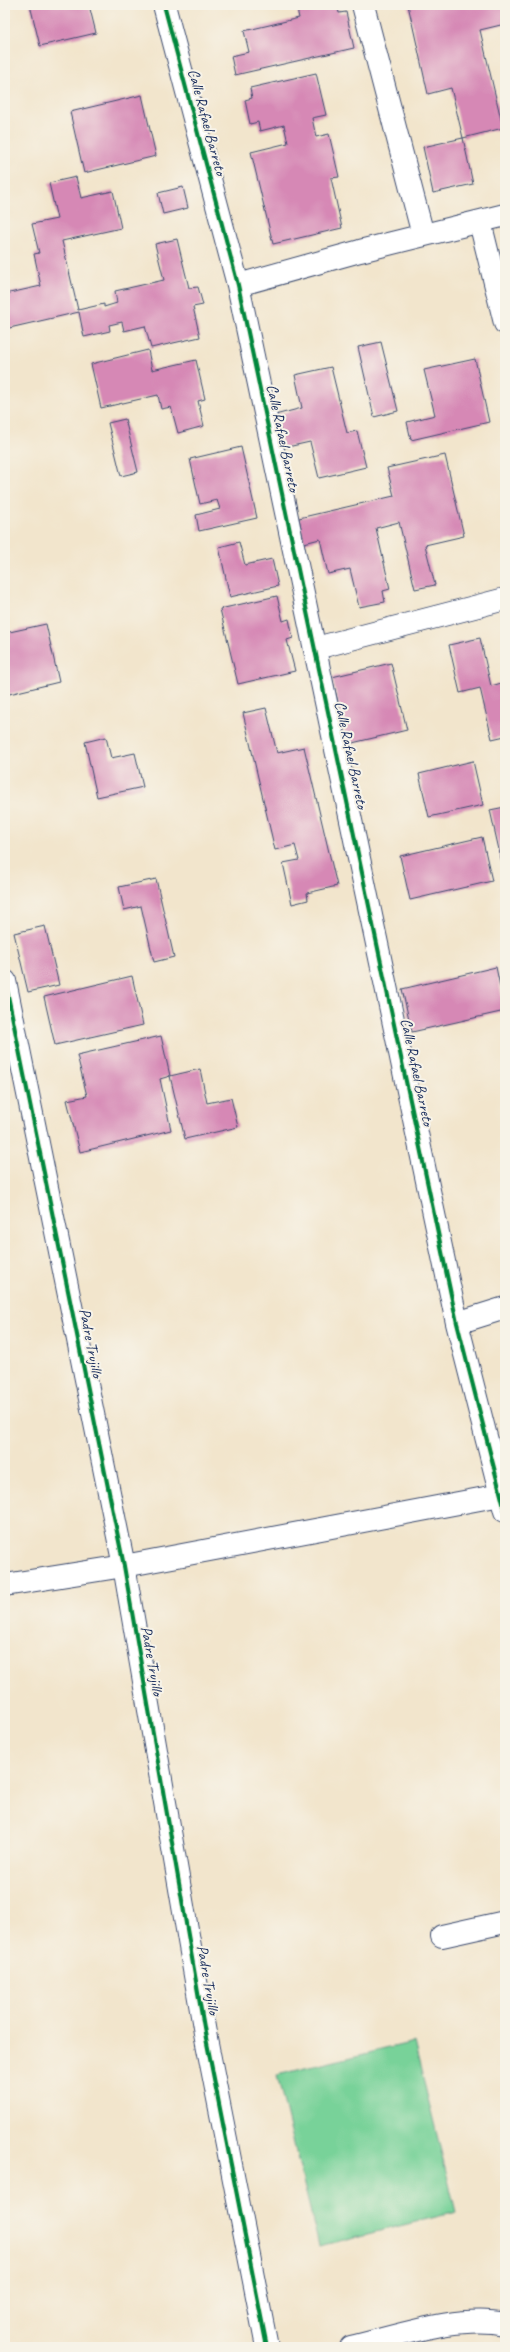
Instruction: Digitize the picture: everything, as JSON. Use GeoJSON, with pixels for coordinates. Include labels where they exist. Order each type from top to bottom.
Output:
{"type":"FeatureCollection","features":[{"type":"Feature","properties":{"kind":"street","name":"Calle Rafael Barreto"},"geometry":{"type":"LineString","coordinates":[[164,5],[238,285],[316,648],[457,1323],[503,1503]]}},
{"type":"Feature","properties":{"kind":"street"},"geometry":{"type":"LineString","coordinates":[[363,5],[423,235]]}},
{"type":"Feature","properties":{"kind":"street"},"geometry":{"type":"LineString","coordinates":[[238,285],[423,235],[505,215]]}},
{"type":"Feature","properties":{"kind":"street"},"geometry":{"type":"LineString","coordinates":[[480,222],[505,323]]}},
{"type":"Feature","properties":{"kind":"street"},"geometry":{"type":"LineString","coordinates":[[316,648],[505,599]]}},
{"type":"Feature","properties":{"kind":"street","name":"Padre Trujillo"},"geometry":{"type":"LineString","coordinates":[[5,981],[124,1566],[205,2033],[267,2347]]}},
{"type":"Feature","properties":{"kind":"street"},"geometry":{"type":"LineString","coordinates":[[457,1323],[505,1308]]}},
{"type":"Feature","properties":{"kind":"street"},"geometry":{"type":"LineString","coordinates":[[5,1585],[503,1503]]}},
{"type":"Feature","properties":{"kind":"street"},"geometry":{"type":"LineString","coordinates":[[442,1936],[505,1922]]}},
{"type":"Feature","properties":{"kind":"street"},"geometry":{"type":"LineString","coordinates":[[351,2347],[462,2321],[489,2320],[505,2324]]}},
{"type":"Feature","properties":{"kind":"green space"},"geometry":{"type":"Polygon","coordinates":[[[414,2042],[456,2212],[319,2246],[277,2075],[414,2042]]]}},
{"type":"Feature","properties":{"kind":"building"},"geometry":{"type":"Polygon","coordinates":[[[30,5],[89,5],[96,33],[40,46],[30,5]]]}},
{"type":"Feature","properties":{"kind":"building"},"geometry":{"type":"Polygon","coordinates":[[[296,5],[337,5],[339,13],[346,12],[354,48],[235,75],[231,56],[249,52],[244,31],[299,18],[296,5]]]}},
{"type":"Feature","properties":{"kind":"building"},"geometry":{"type":"Polygon","coordinates":[[[408,5],[505,5],[505,24],[480,30],[503,128],[463,138],[451,88],[428,94],[408,5]]]}},
{"type":"Feature","properties":{"kind":"building"},"geometry":{"type":"Polygon","coordinates":[[[316,73],[326,115],[312,118],[316,137],[329,134],[339,177],[331,178],[342,228],[273,244],[251,152],[288,143],[284,125],[260,131],[258,122],[250,124],[245,100],[252,98],[250,88],[316,73]]]}},
{"type":"Feature","properties":{"kind":"building"},"geometry":{"type":"Polygon","coordinates":[[[142,95],[156,156],[84,173],[70,112],[142,95]]]}},
{"type":"Feature","properties":{"kind":"building"},"geometry":{"type":"Polygon","coordinates":[[[463,138],[473,184],[433,193],[423,147],[463,138]]]}},
{"type":"Feature","properties":{"kind":"building"},"geometry":{"type":"Polygon","coordinates":[[[76,177],[81,198],[113,191],[121,228],[62,241],[78,310],[104,304],[104,307],[117,303],[115,291],[164,280],[155,244],[177,239],[189,288],[198,287],[203,305],[193,307],[200,337],[151,348],[145,326],[124,331],[122,322],[109,325],[110,331],[84,337],[79,312],[5,329],[5,294],[41,286],[34,254],[39,253],[32,224],[57,219],[49,183],[76,177]]]}},
{"type":"Feature","properties":{"kind":"building"},"geometry":{"type":"Polygon","coordinates":[[[183,187],[188,208],[163,214],[158,193],[183,187]]]}},
{"type":"Feature","properties":{"kind":"building"},"geometry":{"type":"Polygon","coordinates":[[[381,342],[398,411],[374,417],[358,347],[381,342]]]}},
{"type":"Feature","properties":{"kind":"building"},"geometry":{"type":"Polygon","coordinates":[[[148,350],[152,370],[196,360],[205,399],[198,401],[204,426],[178,433],[171,407],[161,409],[158,395],[101,408],[91,364],[148,350]]]}},
{"type":"Feature","properties":{"kind":"building"},"geometry":{"type":"Polygon","coordinates":[[[475,359],[489,422],[411,440],[407,422],[435,415],[424,370],[475,359]]]}},
{"type":"Feature","properties":{"kind":"building"},"geometry":{"type":"Polygon","coordinates":[[[331,367],[347,433],[357,431],[366,467],[319,478],[310,442],[283,448],[275,415],[302,408],[295,375],[331,367]]]}},
{"type":"Feature","properties":{"kind":"building"},"geometry":{"type":"Polygon","coordinates":[[[125,419],[138,472],[121,476],[108,423],[125,419]]]}},
{"type":"Feature","properties":{"kind":"building"},"geometry":{"type":"Polygon","coordinates":[[[241,447],[257,518],[199,531],[196,515],[220,509],[217,500],[200,504],[190,459],[241,447]]]}},
{"type":"Feature","properties":{"kind":"building"},"geometry":{"type":"Polygon","coordinates":[[[445,455],[464,536],[425,545],[435,585],[415,589],[399,522],[376,528],[390,589],[383,591],[385,602],[359,607],[350,569],[328,574],[320,539],[304,543],[299,518],[394,496],[387,468],[445,455]]]}},
{"type":"Feature","properties":{"kind":"building"},"geometry":{"type":"Polygon","coordinates":[[[239,542],[245,565],[272,559],[278,586],[230,597],[219,547],[239,542]]]}},
{"type":"Feature","properties":{"kind":"building"},"geometry":{"type":"Polygon","coordinates":[[[277,596],[283,621],[289,619],[293,638],[287,640],[295,671],[238,684],[220,609],[277,596]]]}},
{"type":"Feature","properties":{"kind":"building"},"geometry":{"type":"Polygon","coordinates":[[[46,624],[59,682],[5,695],[5,633],[46,624]]]}},
{"type":"Feature","properties":{"kind":"building"},"geometry":{"type":"Polygon","coordinates":[[[480,638],[491,686],[505,682],[505,736],[492,739],[480,688],[460,693],[449,645],[480,638]]]}},
{"type":"Feature","properties":{"kind":"building"},"geometry":{"type":"Polygon","coordinates":[[[391,663],[407,730],[348,744],[332,677],[391,663]]]}},
{"type":"Feature","properties":{"kind":"building"},"geometry":{"type":"Polygon","coordinates":[[[266,708],[277,753],[304,747],[337,886],[307,893],[308,900],[292,904],[283,863],[299,860],[295,845],[275,850],[243,713],[266,708]]]}},
{"type":"Feature","properties":{"kind":"building"},"geometry":{"type":"Polygon","coordinates":[[[106,737],[111,758],[135,753],[143,787],[97,797],[85,742],[106,737]]]}},
{"type":"Feature","properties":{"kind":"building"},"geometry":{"type":"Polygon","coordinates":[[[473,761],[483,805],[429,817],[419,774],[473,761]]]}},
{"type":"Feature","properties":{"kind":"building"},"geometry":{"type":"Polygon","coordinates":[[[505,807],[505,872],[504,872],[490,810],[505,807]]]}},
{"type":"Feature","properties":{"kind":"building"},"geometry":{"type":"Polygon","coordinates":[[[482,837],[492,881],[410,900],[400,856],[482,837]]]}},
{"type":"Feature","properties":{"kind":"building"},"geometry":{"type":"Polygon","coordinates":[[[156,879],[174,957],[154,962],[141,906],[124,910],[119,887],[156,879]]]}},
{"type":"Feature","properties":{"kind":"building"},"geometry":{"type":"Polygon","coordinates":[[[45,926],[59,985],[28,992],[14,933],[45,926]]]}},
{"type":"Feature","properties":{"kind":"building"},"geometry":{"type":"Polygon","coordinates":[[[496,967],[505,1011],[412,1032],[402,989],[496,967]]]}},
{"type":"Feature","properties":{"kind":"building"},"geometry":{"type":"Polygon","coordinates":[[[132,976],[143,1025],[55,1045],[44,997],[132,976]]]}},
{"type":"Feature","properties":{"kind":"building"},"geometry":{"type":"Polygon","coordinates":[[[161,1036],[170,1076],[160,1079],[171,1130],[80,1152],[67,1100],[87,1096],[77,1055],[161,1036]]]}},
{"type":"Feature","properties":{"kind":"building"},"geometry":{"type":"Polygon","coordinates":[[[200,1069],[207,1103],[231,1098],[238,1127],[185,1139],[170,1076],[200,1069]]]}},
{"type":"Feature","properties":{"kind":"cycle path"},"geometry":{"type":"LineString","coordinates":[[164,5],[238,285],[457,1323],[505,1511]]}},
{"type":"Feature","properties":{"kind":"cycle path"},"geometry":{"type":"LineString","coordinates":[[5,981],[124,1566],[205,2033],[267,2347]]}}]}
